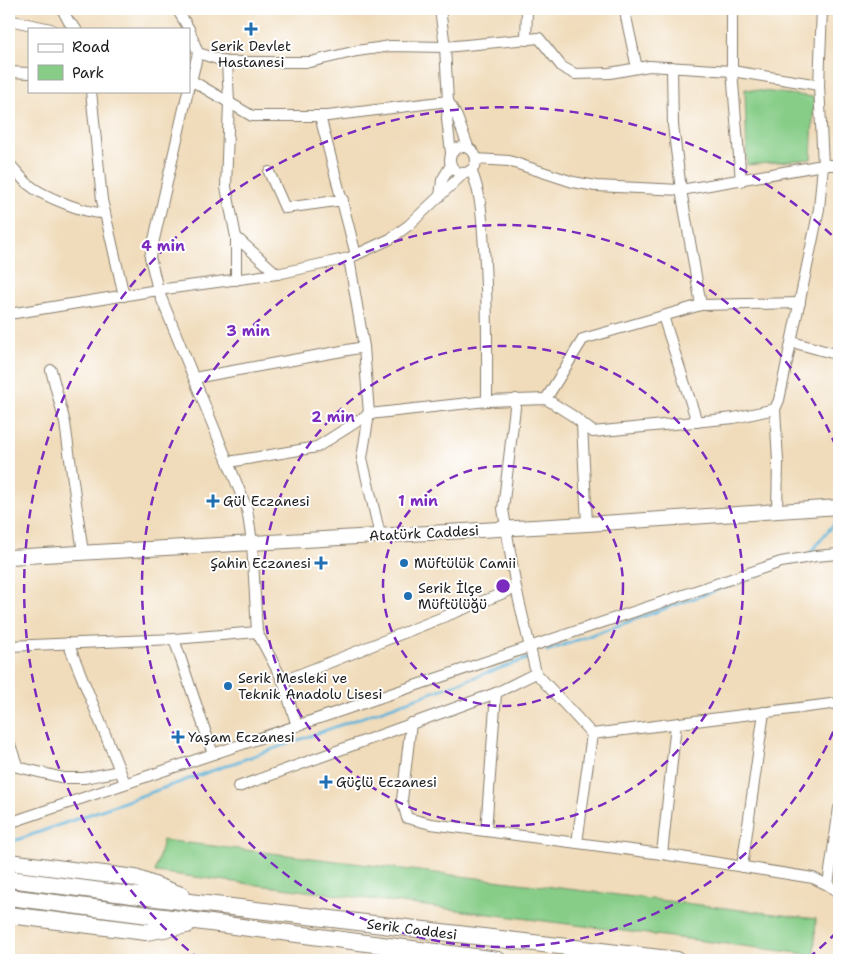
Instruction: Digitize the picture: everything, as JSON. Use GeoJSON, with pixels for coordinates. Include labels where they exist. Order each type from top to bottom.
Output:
{"type":"FeatureCollection","features":[{"type":"Feature","properties":{"kind":"highway"},"geometry":{"type":"LineString","coordinates":[[9,862],[135,878],[209,904]]}},
{"type":"Feature","properties":{"kind":"highway","name":"Serik Caddesi"},"geometry":{"type":"LineString","coordinates":[[9,879],[676,960]]}},
{"type":"Feature","properties":{"kind":"highway","name":"Serik Caddesi"},"geometry":{"type":"LineString","coordinates":[[9,897],[498,960]]}},
{"type":"Feature","properties":{"kind":"highway"},"geometry":{"type":"LineString","coordinates":[[9,915],[146,932],[208,922]]}},
{"type":"Feature","properties":{"kind":"main road","name":"Atatürk Caddesi"},"geometry":{"type":"LineString","coordinates":[[9,557],[777,512],[839,504]]}},
{"type":"Feature","properties":{"kind":"street"},"geometry":{"type":"LineString","coordinates":[[62,9],[69,22],[75,28]]}},
{"type":"Feature","properties":{"kind":"street"},"geometry":{"type":"LineString","coordinates":[[177,9],[188,28]]}},
{"type":"Feature","properties":{"kind":"street"},"geometry":{"type":"LineString","coordinates":[[440,9],[445,47],[447,119],[451,153],[450,165],[442,180],[440,196]]}},
{"type":"Feature","properties":{"kind":"street"},"geometry":{"type":"LineString","coordinates":[[526,40],[527,9]]}},
{"type":"Feature","properties":{"kind":"street"},"geometry":{"type":"LineString","coordinates":[[626,9],[637,68]]}},
{"type":"Feature","properties":{"kind":"street"},"geometry":{"type":"LineString","coordinates":[[732,9],[732,71],[740,181]]}},
{"type":"Feature","properties":{"kind":"street"},"geometry":{"type":"LineString","coordinates":[[777,512],[778,461],[775,409],[780,400],[819,209],[823,165],[819,85],[822,9],[833,9]]}},
{"type":"Feature","properties":{"kind":"street"},"geometry":{"type":"LineString","coordinates":[[9,20],[46,28]]}},
{"type":"Feature","properties":{"kind":"street"},"geometry":{"type":"LineString","coordinates":[[190,32],[198,53],[190,81]]}},
{"type":"Feature","properties":{"kind":"street"},"geometry":{"type":"LineString","coordinates":[[198,53],[227,62],[310,62],[391,46],[445,47],[539,38],[562,67],[575,74],[610,74],[649,66],[672,67],[732,71],[819,85]]}},
{"type":"Feature","properties":{"kind":"street"},"geometry":{"type":"LineString","coordinates":[[227,62],[229,102],[226,187],[236,237],[236,280]]}},
{"type":"Feature","properties":{"kind":"street"},"geometry":{"type":"LineString","coordinates":[[672,67],[673,126],[681,190],[701,305]]}},
{"type":"Feature","properties":{"kind":"street"},"geometry":{"type":"LineString","coordinates":[[9,72],[28,73]]}},
{"type":"Feature","properties":{"kind":"street"},"geometry":{"type":"LineString","coordinates":[[190,85],[229,102],[252,116],[320,116],[448,101]]}},
{"type":"Feature","properties":{"kind":"street"},"geometry":{"type":"LineString","coordinates":[[91,92],[102,200],[124,296]]}},
{"type":"Feature","properties":{"kind":"street"},"geometry":{"type":"LineString","coordinates":[[187,92],[150,257],[158,290],[247,508],[252,542],[257,632],[283,681],[297,726]]}},
{"type":"Feature","properties":{"kind":"street"},"geometry":{"type":"LineString","coordinates":[[9,314],[158,290],[277,274],[352,257],[390,239],[409,225],[475,163],[476,159],[469,149],[457,117],[448,101]]}},
{"type":"Feature","properties":{"kind":"street"},"geometry":{"type":"LineString","coordinates":[[320,116],[342,200],[352,257],[364,347],[369,414],[362,458],[380,535]]}},
{"type":"Feature","properties":{"kind":"street"},"geometry":{"type":"LineString","coordinates":[[451,153],[461,147],[469,149]]}},
{"type":"Feature","properties":{"kind":"street"},"geometry":{"type":"LineString","coordinates":[[476,159],[509,161],[573,182],[596,186],[681,190],[823,165],[839,165]]}},
{"type":"Feature","properties":{"kind":"street"},"geometry":{"type":"LineString","coordinates":[[9,164],[28,184],[39,192],[92,212],[105,213]]}},
{"type":"Feature","properties":{"kind":"street"},"geometry":{"type":"LineString","coordinates":[[450,165],[456,171],[468,171]]}},
{"type":"Feature","properties":{"kind":"street"},"geometry":{"type":"LineString","coordinates":[[468,171],[479,190],[481,200],[488,301],[487,401]]}},
{"type":"Feature","properties":{"kind":"street"},"geometry":{"type":"LineString","coordinates":[[269,172],[285,208],[342,200]]}},
{"type":"Feature","properties":{"kind":"street"},"geometry":{"type":"LineString","coordinates":[[236,237],[277,274]]}},
{"type":"Feature","properties":{"kind":"street"},"geometry":{"type":"LineString","coordinates":[[546,399],[584,339],[701,305],[800,303]]}},
{"type":"Feature","properties":{"kind":"street"},"geometry":{"type":"LineString","coordinates":[[663,316],[697,422]]}},
{"type":"Feature","properties":{"kind":"street"},"geometry":{"type":"LineString","coordinates":[[792,342],[839,355]]}},
{"type":"Feature","properties":{"kind":"street"},"geometry":{"type":"LineString","coordinates":[[194,378],[364,347]]}},
{"type":"Feature","properties":{"kind":"street"},"geometry":{"type":"LineString","coordinates":[[51,370],[65,423],[83,553]]}},
{"type":"Feature","properties":{"kind":"street"},"geometry":{"type":"LineString","coordinates":[[516,399],[503,509],[516,588],[536,673],[592,734]]}},
{"type":"Feature","properties":{"kind":"street"},"geometry":{"type":"LineString","coordinates":[[229,462],[317,446],[369,414],[487,401],[546,399],[593,432],[734,418],[775,409]]}},
{"type":"Feature","properties":{"kind":"street"},"geometry":{"type":"LineString","coordinates":[[582,424],[587,524]]}},
{"type":"Feature","properties":{"kind":"street"},"geometry":{"type":"LineString","coordinates":[[9,823],[781,562],[839,554]]}},
{"type":"Feature","properties":{"kind":"street"},"geometry":{"type":"LineString","coordinates":[[283,681],[516,588]]}},
{"type":"Feature","properties":{"kind":"street"},"geometry":{"type":"LineString","coordinates":[[9,646],[174,639],[257,632]]}},
{"type":"Feature","properties":{"kind":"street"},"geometry":{"type":"LineString","coordinates":[[174,639],[213,754]]}},
{"type":"Feature","properties":{"kind":"street"},"geometry":{"type":"LineString","coordinates":[[68,643],[125,783]]}},
{"type":"Feature","properties":{"kind":"street"},"geometry":{"type":"LineString","coordinates":[[238,787],[496,693],[536,673]]}},
{"type":"Feature","properties":{"kind":"street"},"geometry":{"type":"LineString","coordinates":[[486,831],[496,693]]}},
{"type":"Feature","properties":{"kind":"street"},"geometry":{"type":"LineString","coordinates":[[592,734],[839,703]]}},
{"type":"Feature","properties":{"kind":"street"},"geometry":{"type":"LineString","coordinates":[[742,867],[764,712]]}},
{"type":"Feature","properties":{"kind":"street"},"geometry":{"type":"LineString","coordinates":[[411,723],[402,800],[407,818],[431,824],[662,854],[812,878],[828,884],[839,893]]}},
{"type":"Feature","properties":{"kind":"street"},"geometry":{"type":"LineString","coordinates":[[662,854],[676,724]]}},
{"type":"Feature","properties":{"kind":"street"},"geometry":{"type":"LineString","coordinates":[[577,843],[592,734]]}},
{"type":"Feature","properties":{"kind":"street"},"geometry":{"type":"LineString","coordinates":[[9,742],[13,765],[64,778],[84,778],[120,771]]}},
{"type":"Feature","properties":{"kind":"street"},"geometry":{"type":"LineString","coordinates":[[828,884],[839,808]]}},
{"type":"Feature","properties":{"kind":"green space"},"geometry":{"type":"Polygon","coordinates":[[[745,89],[814,97],[811,159],[747,165],[745,89]]]}},
{"type":"Feature","properties":{"kind":"green space"},"geometry":{"type":"Polygon","coordinates":[[[163,840],[816,919],[814,955],[155,872],[163,840]]]}},
{"type":"Feature","properties":{"kind":"waterway"},"geometry":{"type":"LineString","coordinates":[[810,553],[838,519]]}},
{"type":"Feature","properties":{"kind":"waterway"},"geometry":{"type":"LineString","coordinates":[[547,651],[761,574]]}},
{"type":"Feature","properties":{"kind":"waterway"},"geometry":{"type":"LineString","coordinates":[[9,840],[17,840],[529,658]]}},
{"type":"Feature","properties":{"kind":"place","name":"Serik Devlet Hastanesi"},"geometry":{"type":"Point","coordinates":[251,29]}},
{"type":"Feature","properties":{"kind":"place","name":"Gül Eczanesi"},"geometry":{"type":"Point","coordinates":[213,501]}},
{"type":"Feature","properties":{"kind":"place","name":"Şahin Eczanesi"},"geometry":{"type":"Point","coordinates":[321,563]}},
{"type":"Feature","properties":{"kind":"place","name":"Müftülük Camii"},"geometry":{"type":"Point","coordinates":[404,563]}},
{"type":"Feature","properties":{"kind":"place","name":"Serik İlçe Müftülüğü"},"geometry":{"type":"Point","coordinates":[408,596]}},
{"type":"Feature","properties":{"kind":"place","name":"Serik Mesleki ve Teknik Anadolu Lisesi"},"geometry":{"type":"Point","coordinates":[228,686]}},
{"type":"Feature","properties":{"kind":"place","name":"Yaşam Eczanesi"},"geometry":{"type":"Point","coordinates":[178,737]}},
{"type":"Feature","properties":{"kind":"place","name":"Güçlü Eczanesi"},"geometry":{"type":"Point","coordinates":[326,782]}}]}
